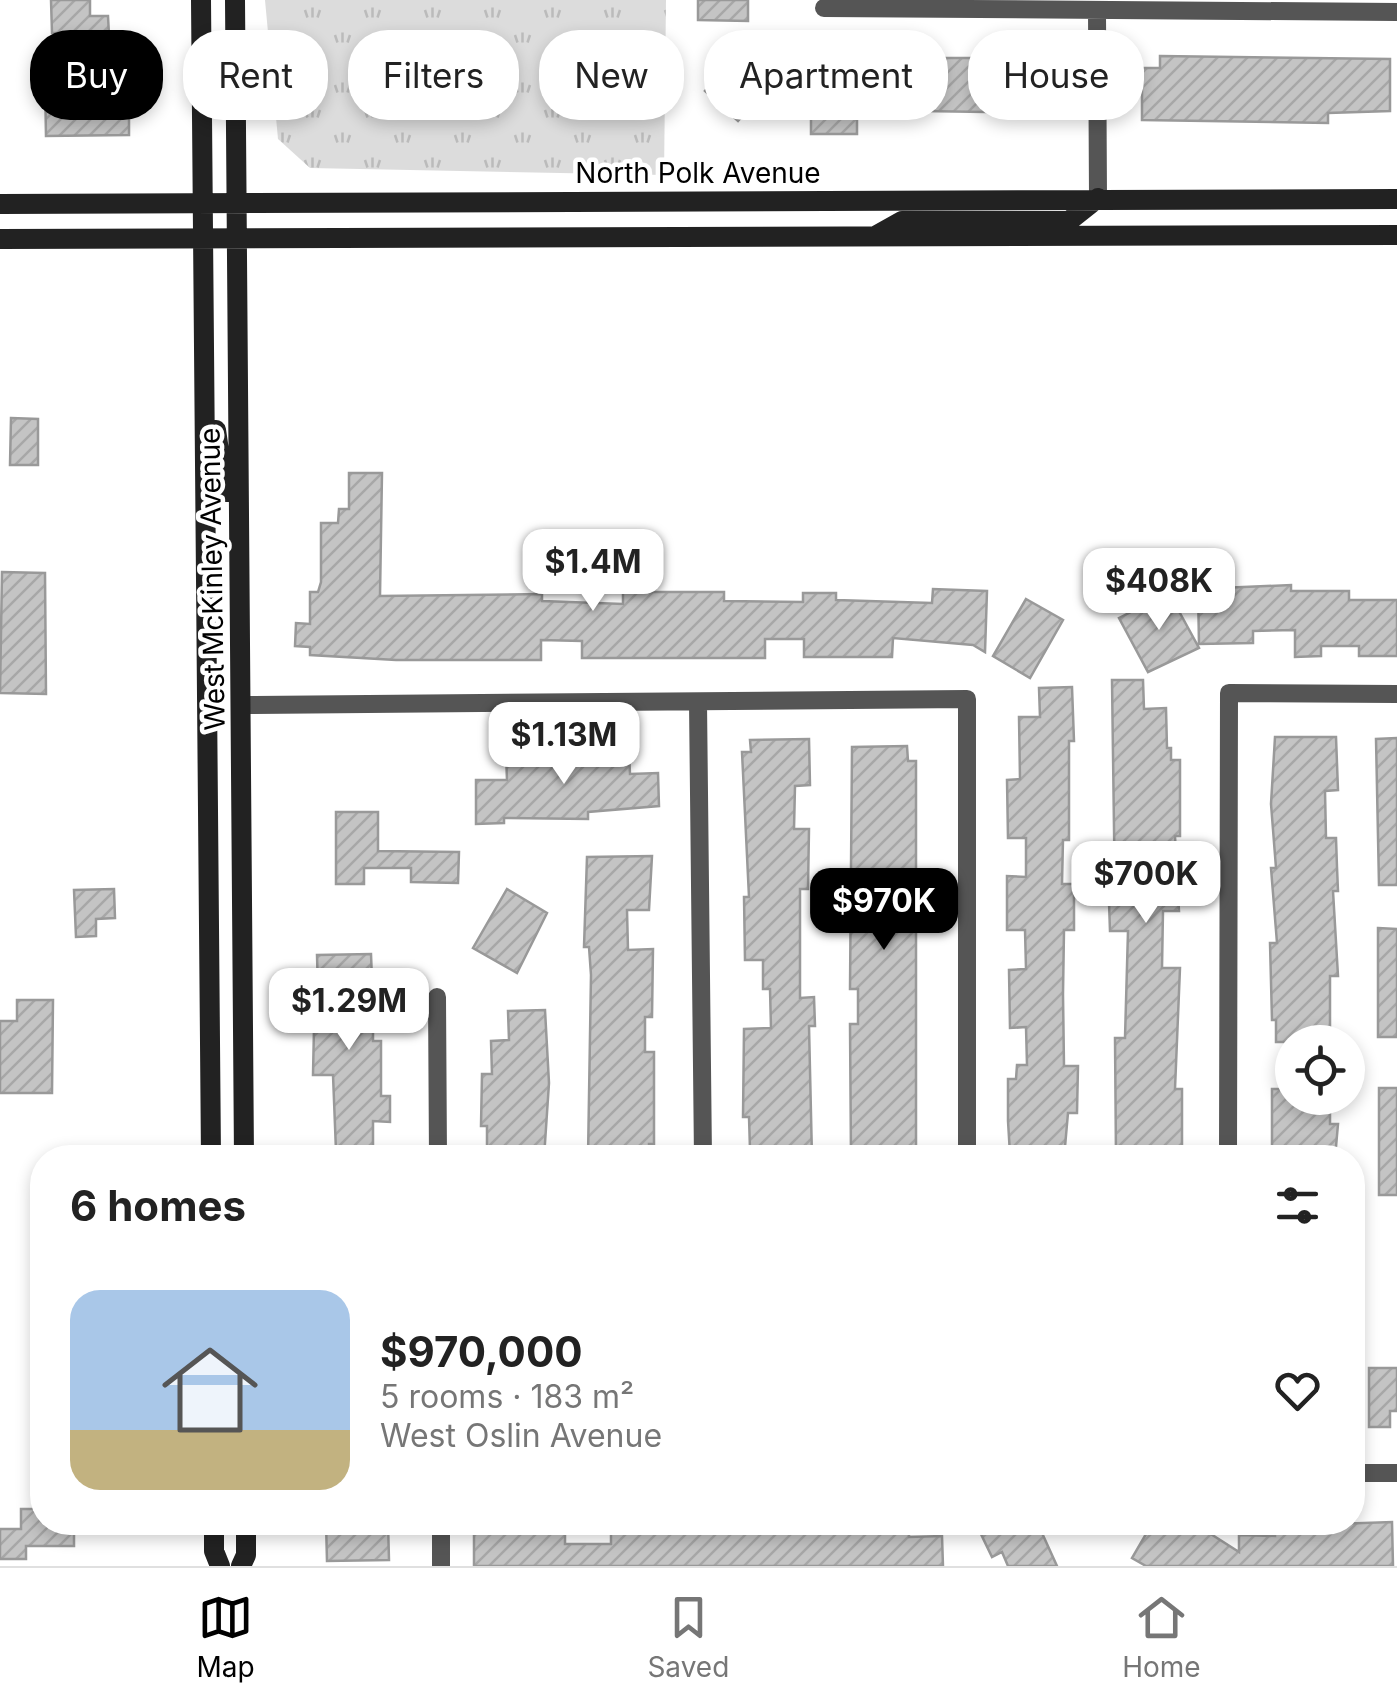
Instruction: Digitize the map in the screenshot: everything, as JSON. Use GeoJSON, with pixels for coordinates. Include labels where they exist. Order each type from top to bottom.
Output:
{"type":"FeatureCollection","features":[{"type":"Feature","properties":{"kind":"main road","name":"West McKinley Avenue"},"geometry":{"type":"LineString","coordinates":[[201,0],[210,1145]]}},
{"type":"Feature","properties":{"kind":"main road","name":"West McKinley Avenue"},"geometry":{"type":"LineString","coordinates":[[236,0],[244,1145]]}},
{"type":"Feature","properties":{"kind":"main road"},"geometry":{"type":"LineString","coordinates":[[876,236],[902,221],[1069,221],[1098,198]]}},
{"type":"Feature","properties":{"kind":"main road","name":"North Polk Avenue"},"geometry":{"type":"LineString","coordinates":[[0,204],[1397,199]]}},
{"type":"Feature","properties":{"kind":"main road"},"geometry":{"type":"LineString","coordinates":[[0,239],[1397,234]]}},
{"type":"Feature","properties":{"kind":"main road"},"geometry":{"type":"LineString","coordinates":[[203,370],[215,425],[220,479],[225,492],[238,492]]}},
{"type":"Feature","properties":{"kind":"main road"},"geometry":{"type":"LineString","coordinates":[[214,1535],[214,1551],[220,1566]]}},
{"type":"Feature","properties":{"kind":"main road"},"geometry":{"type":"LineString","coordinates":[[240,1566],[246,1555],[246,1535]]}},
{"type":"Feature","properties":{"kind":"street"},"geometry":{"type":"LineString","coordinates":[[824,8],[918,5],[1097,12],[1191,6],[1397,12]]}},
{"type":"Feature","properties":{"kind":"street"},"geometry":{"type":"LineString","coordinates":[[1097,12],[1098,198]]}},
{"type":"Feature","properties":{"kind":"street"},"geometry":{"type":"LineString","coordinates":[[1228,1145],[1229,694],[1397,694]]}},
{"type":"Feature","properties":{"kind":"street"},"geometry":{"type":"LineString","coordinates":[[242,704],[967,699],[967,1145]]}},
{"type":"Feature","properties":{"kind":"street"},"geometry":{"type":"LineString","coordinates":[[698,702],[703,1145]]}},
{"type":"Feature","properties":{"kind":"street"},"geometry":{"type":"LineString","coordinates":[[436,997],[438,1145]]}},
{"type":"Feature","properties":{"kind":"street"},"geometry":{"type":"LineString","coordinates":[[1365,1473],[1397,1474]]}},
{"type":"Feature","properties":{"kind":"street"},"geometry":{"type":"LineString","coordinates":[[441,1535],[441,1566]]}},
{"type":"Feature","properties":{"kind":"green space"},"geometry":{"type":"Polygon","coordinates":[[[265,0],[666,0],[666,30],[539,30],[539,120],[665,120],[664,175],[310,168],[278,139],[276,120],[328,120],[328,30],[268,30],[265,0]]]}},
{"type":"Feature","properties":{"kind":"building"},"geometry":{"type":"Polygon","coordinates":[[[51,0],[90,0],[90,16],[108,16],[109,30],[52,30],[51,0]]]}},
{"type":"Feature","properties":{"kind":"building"},"geometry":{"type":"Polygon","coordinates":[[[698,0],[748,0],[748,21],[698,20],[698,0]]]}},
{"type":"Feature","properties":{"kind":"building"},"geometry":{"type":"Polygon","coordinates":[[[1160,56],[1390,59],[1390,111],[1328,113],[1328,123],[1142,120],[1144,68],[1160,68],[1160,56]]]}},
{"type":"Feature","properties":{"kind":"building"},"geometry":{"type":"Polygon","coordinates":[[[948,58],[968,58],[968,112],[948,111],[948,58]]]}},
{"type":"Feature","properties":{"kind":"building"},"geometry":{"type":"Polygon","coordinates":[[[46,120],[129,120],[129,135],[46,136],[46,120]]]}},
{"type":"Feature","properties":{"kind":"building"},"geometry":{"type":"Polygon","coordinates":[[[811,120],[857,120],[857,134],[811,134],[811,120]]]}},
{"type":"Feature","properties":{"kind":"building"},"geometry":{"type":"Polygon","coordinates":[[[11,418],[38,419],[38,465],[10,465],[11,418]]]}},
{"type":"Feature","properties":{"kind":"building"},"geometry":{"type":"Polygon","coordinates":[[[349,473],[382,473],[380,596],[542,594],[542,601],[623,604],[623,592],[724,592],[724,601],[803,602],[803,593],[836,593],[836,600],[932,603],[933,589],[987,591],[985,652],[973,645],[893,638],[892,657],[804,657],[804,639],[765,639],[765,658],[582,658],[582,641],[541,640],[541,660],[396,660],[310,655],[310,647],[295,646],[296,623],[310,624],[310,592],[318,592],[321,582],[321,523],[338,523],[339,509],[349,509],[349,473]]]}},
{"type":"Feature","properties":{"kind":"building"},"geometry":{"type":"Polygon","coordinates":[[[2,572],[45,573],[46,694],[0,693],[2,572]]]}},
{"type":"Feature","properties":{"kind":"building"},"geometry":{"type":"Polygon","coordinates":[[[1291,585],[1291,591],[1349,591],[1349,600],[1397,600],[1397,656],[1359,656],[1359,646],[1321,646],[1321,656],[1295,657],[1295,630],[1253,631],[1253,643],[1199,644],[1198,589],[1291,585]]]}},
{"type":"Feature","properties":{"kind":"building"},"geometry":{"type":"Polygon","coordinates":[[[1169,593],[1199,648],[1148,672],[1119,618],[1169,593]]]}},
{"type":"Feature","properties":{"kind":"building"},"geometry":{"type":"Polygon","coordinates":[[[1026,599],[1063,620],[1030,678],[993,656],[1026,599]]]}},
{"type":"Feature","properties":{"kind":"building"},"geometry":{"type":"Polygon","coordinates":[[[1112,680],[1143,680],[1144,709],[1166,708],[1167,748],[1171,748],[1171,760],[1180,760],[1180,836],[1175,836],[1179,911],[1163,911],[1162,968],[1180,968],[1175,1089],[1182,1089],[1182,1145],[1116,1145],[1115,1038],[1125,1038],[1128,931],[1110,931],[1109,902],[1115,902],[1112,680]]]}},
{"type":"Feature","properties":{"kind":"building"},"geometry":{"type":"Polygon","coordinates":[[[1072,687],[1074,741],[1069,741],[1069,840],[1063,840],[1062,884],[1074,884],[1074,930],[1064,930],[1063,994],[1064,1066],[1078,1066],[1077,1113],[1068,1113],[1065,1145],[1009,1145],[1008,1079],[1016,1079],[1017,1065],[1027,1065],[1026,1027],[1010,1028],[1009,970],[1026,969],[1025,930],[1007,930],[1007,876],[1026,877],[1026,838],[1008,838],[1007,780],[1020,779],[1019,717],[1040,717],[1039,688],[1072,687]]]}},
{"type":"Feature","properties":{"kind":"building"},"geometry":{"type":"Polygon","coordinates":[[[1275,737],[1336,737],[1338,790],[1325,791],[1326,838],[1336,838],[1338,891],[1333,891],[1338,976],[1330,976],[1330,1025],[1276,1025],[1276,1020],[1272,1020],[1270,943],[1277,943],[1271,804],[1275,737]]]}},
{"type":"Feature","properties":{"kind":"building"},"geometry":{"type":"Polygon","coordinates":[[[1397,738],[1397,885],[1379,885],[1376,739],[1397,738]]]}},
{"type":"Feature","properties":{"kind":"building"},"geometry":{"type":"Polygon","coordinates":[[[809,739],[810,785],[795,786],[794,829],[809,829],[808,889],[800,889],[800,998],[814,997],[815,1026],[809,1026],[812,1145],[750,1145],[749,1117],[743,1117],[744,1029],[771,1028],[770,989],[763,989],[763,960],[745,960],[744,897],[749,897],[742,752],[751,752],[750,740],[809,739]]]}},
{"type":"Feature","properties":{"kind":"building"},"geometry":{"type":"Polygon","coordinates":[[[907,746],[908,761],[916,761],[916,1145],[851,1145],[850,1024],[858,1024],[858,989],[850,989],[852,747],[907,746]]]}},
{"type":"Feature","properties":{"kind":"building"},"geometry":{"type":"Polygon","coordinates":[[[629,752],[630,774],[658,773],[659,806],[588,812],[588,819],[504,818],[504,823],[476,824],[476,780],[507,780],[506,754],[629,752]]]}},
{"type":"Feature","properties":{"kind":"building"},"geometry":{"type":"Polygon","coordinates":[[[336,812],[378,812],[378,851],[459,852],[458,883],[411,882],[411,868],[364,868],[364,884],[336,884],[336,812]]]}},
{"type":"Feature","properties":{"kind":"building"},"geometry":{"type":"Polygon","coordinates":[[[652,856],[649,910],[627,910],[628,950],[653,949],[652,1017],[645,1017],[645,1052],[654,1052],[654,1144],[588,1145],[591,975],[589,947],[584,947],[587,857],[652,856]]]}},
{"type":"Feature","properties":{"kind":"building"},"geometry":{"type":"Polygon","coordinates":[[[114,889],[115,918],[96,919],[96,936],[76,937],[74,890],[114,889]]]}},
{"type":"Feature","properties":{"kind":"building"},"geometry":{"type":"Polygon","coordinates":[[[507,889],[547,913],[517,973],[473,948],[507,889]]]}},
{"type":"Feature","properties":{"kind":"building"},"geometry":{"type":"Polygon","coordinates":[[[1378,928],[1397,929],[1397,1037],[1378,1037],[1378,928]]]}},
{"type":"Feature","properties":{"kind":"building"},"geometry":{"type":"Polygon","coordinates":[[[371,954],[372,980],[354,980],[354,1029],[373,1029],[373,1041],[381,1041],[381,1096],[390,1096],[390,1122],[373,1121],[373,1145],[336,1145],[333,1075],[313,1075],[314,1028],[319,1028],[317,955],[371,954]]]}},
{"type":"Feature","properties":{"kind":"building"},"geometry":{"type":"Polygon","coordinates":[[[17,1000],[53,1000],[52,1093],[0,1093],[0,1021],[17,1021],[17,1000]]]}},
{"type":"Feature","properties":{"kind":"building"},"geometry":{"type":"Polygon","coordinates":[[[545,1010],[549,1083],[545,1145],[487,1145],[487,1126],[481,1126],[482,1074],[492,1074],[491,1041],[509,1040],[508,1011],[545,1010]]]}},
{"type":"Feature","properties":{"kind":"building"},"geometry":{"type":"Polygon","coordinates":[[[1379,1088],[1397,1088],[1397,1195],[1379,1195],[1379,1088]]]}},
{"type":"Feature","properties":{"kind":"building"},"geometry":{"type":"Polygon","coordinates":[[[1272,1089],[1275,1115],[1330,1115],[1330,1124],[1338,1124],[1336,1145],[1272,1145],[1272,1089]]]}},
{"type":"Feature","properties":{"kind":"building"},"geometry":{"type":"Polygon","coordinates":[[[1369,1368],[1397,1368],[1397,1411],[1390,1411],[1390,1427],[1369,1427],[1369,1368]]]}},
{"type":"Feature","properties":{"kind":"building"},"geometry":{"type":"Polygon","coordinates":[[[21,1509],[30,1509],[30,1535],[74,1535],[74,1546],[26,1546],[26,1559],[0,1559],[0,1529],[21,1529],[21,1509]]]}},
{"type":"Feature","properties":{"kind":"building"},"geometry":{"type":"Polygon","coordinates":[[[1392,1522],[1393,1566],[1146,1566],[1132,1558],[1145,1535],[1212,1535],[1239,1552],[1239,1535],[1365,1535],[1365,1523],[1392,1522]]]}},
{"type":"Feature","properties":{"kind":"building"},"geometry":{"type":"Polygon","coordinates":[[[326,1535],[388,1535],[389,1560],[327,1561],[326,1535]]]}},
{"type":"Feature","properties":{"kind":"building"},"geometry":{"type":"Polygon","coordinates":[[[474,1535],[565,1535],[565,1544],[611,1544],[611,1535],[942,1536],[943,1566],[474,1566],[474,1535]]]}},
{"type":"Feature","properties":{"kind":"building"},"geometry":{"type":"Polygon","coordinates":[[[981,1535],[1043,1535],[1057,1566],[1008,1566],[1002,1552],[992,1557],[981,1535]]]}}]}
